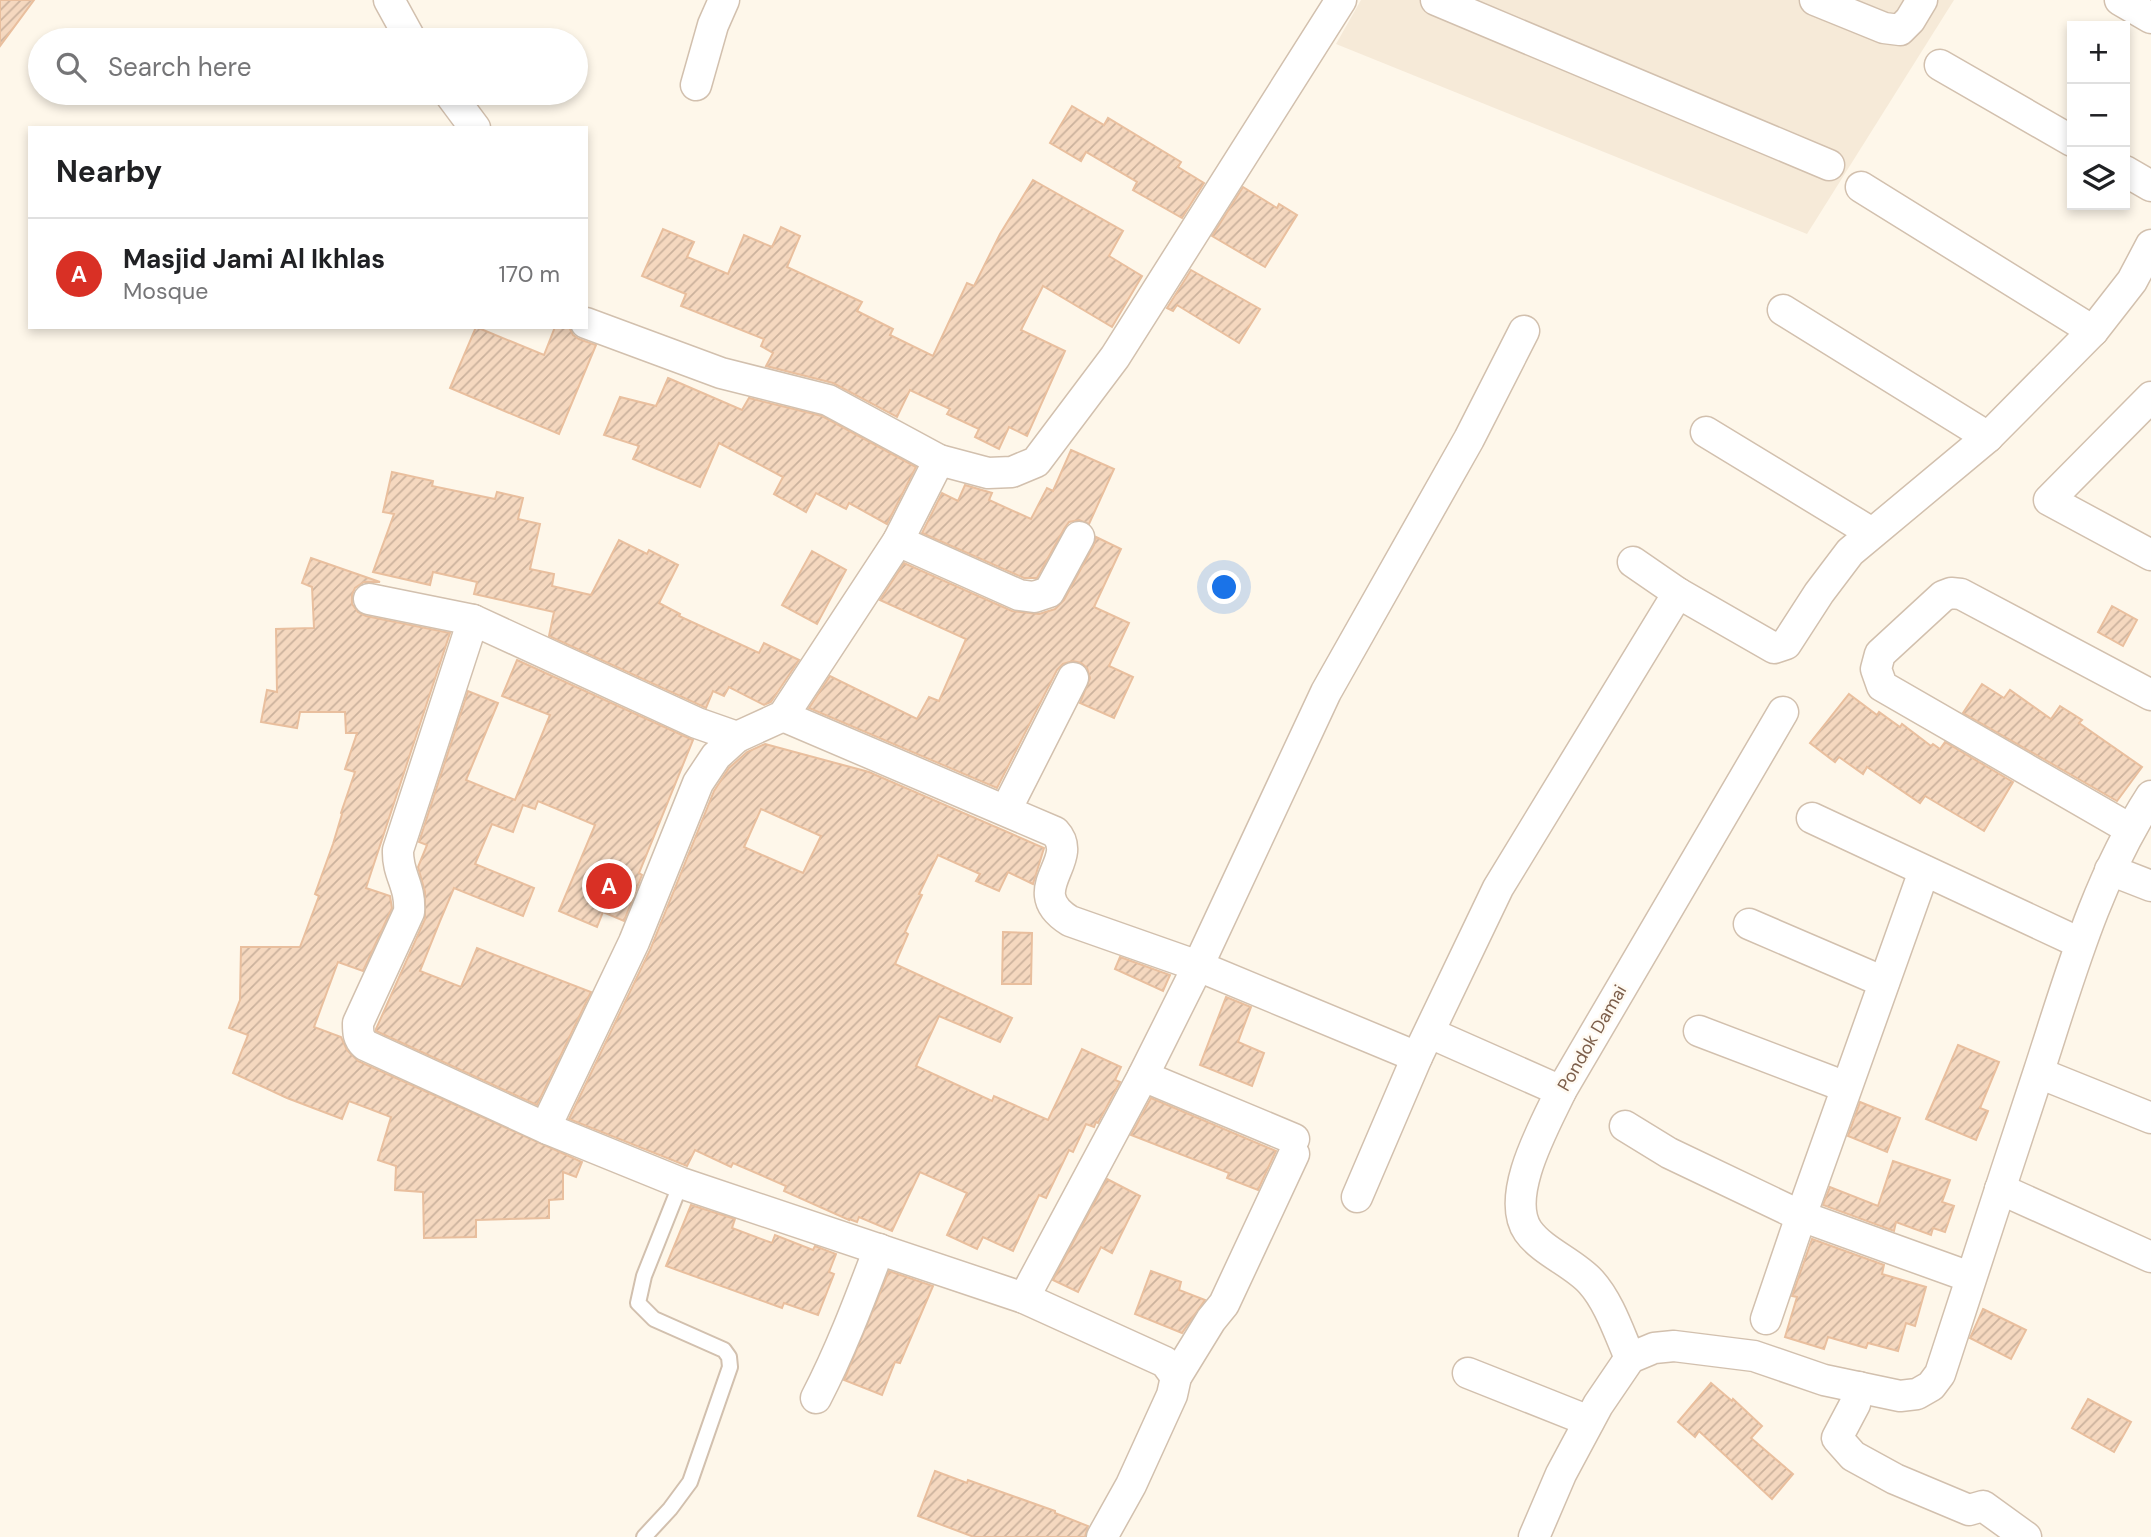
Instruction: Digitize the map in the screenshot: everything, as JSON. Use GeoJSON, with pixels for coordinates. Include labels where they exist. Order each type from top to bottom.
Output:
{"type":"FeatureCollection","features":[{"type":"Feature","properties":{"kind":"street"},"geometry":{"type":"LineString","coordinates":[[389,0],[404,28]]}},
{"type":"Feature","properties":{"kind":"street"},"geometry":{"type":"LineString","coordinates":[[696,85],[713,25],[724,0]]}},
{"type":"Feature","properties":{"kind":"street"},"geometry":{"type":"LineString","coordinates":[[588,324],[721,373],[828,400],[939,460],[988,473],[1012,472],[1036,462],[1115,357],[1341,0]]}},
{"type":"Feature","properties":{"kind":"street"},"geometry":{"type":"LineString","coordinates":[[1436,0],[1829,165]]}},
{"type":"Feature","properties":{"kind":"street"},"geometry":{"type":"LineString","coordinates":[[1815,0],[1884,28],[1900,30],[1910,20],[1922,0]]}},
{"type":"Feature","properties":{"kind":"street"},"geometry":{"type":"LineString","coordinates":[[2120,0],[2151,18]]}},
{"type":"Feature","properties":{"kind":"street"},"geometry":{"type":"LineString","coordinates":[[1940,65],[2067,138]]}},
{"type":"Feature","properties":{"kind":"street"},"geometry":{"type":"LineString","coordinates":[[459,105],[474,126]]}},
{"type":"Feature","properties":{"kind":"street"},"geometry":{"type":"LineString","coordinates":[[2130,174],[2151,186]]}},
{"type":"Feature","properties":{"kind":"street"},"geometry":{"type":"LineString","coordinates":[[1861,187],[2093,331]]}},
{"type":"Feature","properties":{"kind":"street"},"geometry":{"type":"LineString","coordinates":[[1633,562],[1678,593],[1774,648],[1786,644],[1850,552],[1988,437],[2093,331],[2132,281],[2151,245]]}},
{"type":"Feature","properties":{"kind":"street"},"geometry":{"type":"LineString","coordinates":[[1783,310],[1988,437]]}},
{"type":"Feature","properties":{"kind":"street"},"geometry":{"type":"LineString","coordinates":[[1024,1298],[1143,1076],[1198,966],[1326,692],[1469,439],[1524,331]]}},
{"type":"Feature","properties":{"kind":"street"},"geometry":{"type":"LineString","coordinates":[[2151,397],[2049,500],[2151,555]]}},
{"type":"Feature","properties":{"kind":"street"},"geometry":{"type":"LineString","coordinates":[[1706,432],[1872,533]]}},
{"type":"Feature","properties":{"kind":"street"},"geometry":{"type":"LineString","coordinates":[[548,1129],[548,1122],[634,942],[698,783],[716,756],[737,737],[783,716],[898,541],[939,460]]}},
{"type":"Feature","properties":{"kind":"street"},"geometry":{"type":"LineString","coordinates":[[898,541],[1019,595],[1034,597],[1049,592],[1079,537]]}},
{"type":"Feature","properties":{"kind":"street"},"geometry":{"type":"LineString","coordinates":[[1357,1197],[1423,1045],[1498,888],[1678,593]]}},
{"type":"Feature","properties":{"kind":"street"},"geometry":{"type":"LineString","coordinates":[[2130,828],[1882,686],[1876,668],[1880,654],[1943,596],[1951,593],[1961,594],[2151,695]]}},
{"type":"Feature","properties":{"kind":"street"},"geometry":{"type":"LineString","coordinates":[[369,599],[472,620],[697,723],[737,737]]}},
{"type":"Feature","properties":{"kind":"street"},"geometry":{"type":"LineString","coordinates":[[472,620],[398,850],[399,870],[410,892],[409,912],[358,1023],[359,1038],[365,1045],[548,1129],[681,1183],[1024,1298],[1165,1363],[1176,1377]]}},
{"type":"Feature","properties":{"kind":"street"},"geometry":{"type":"LineString","coordinates":[[1006,810],[1073,678]]}},
{"type":"Feature","properties":{"kind":"street","name":"Pondok Damai"},"geometry":{"type":"LineString","coordinates":[[1630,1358],[1602,1299],[1590,1281],[1528,1231],[1520,1204],[1524,1181],[1540,1136],[1562,1091],[1783,712]]}},
{"type":"Feature","properties":{"kind":"street"},"geometry":{"type":"LineString","coordinates":[[783,716],[1055,832],[1060,837],[1063,848],[1049,891],[1053,906],[1070,921],[1562,1091]]}},
{"type":"Feature","properties":{"kind":"street"},"geometry":{"type":"LineString","coordinates":[[1534,1537],[1589,1421],[1630,1358],[1654,1348],[1675,1346],[1754,1356],[1825,1380],[1900,1396],[1917,1394],[1931,1386],[1940,1374],[2080,943],[2109,870],[2130,828],[2151,796]]}},
{"type":"Feature","properties":{"kind":"street"},"geometry":{"type":"LineString","coordinates":[[1812,818],[2080,943]]}},
{"type":"Feature","properties":{"kind":"street"},"geometry":{"type":"LineString","coordinates":[[2109,870],[2151,886]]}},
{"type":"Feature","properties":{"kind":"street"},"geometry":{"type":"LineString","coordinates":[[1766,1319],[1924,871]]}},
{"type":"Feature","properties":{"kind":"street"},"geometry":{"type":"LineString","coordinates":[[1749,924],[1884,982]]}},
{"type":"Feature","properties":{"kind":"street"},"geometry":{"type":"LineString","coordinates":[[1699,1031],[1846,1087]]}},
{"type":"Feature","properties":{"kind":"street"},"geometry":{"type":"LineString","coordinates":[[2039,1073],[2151,1118]]}},
{"type":"Feature","properties":{"kind":"street"},"geometry":{"type":"LineString","coordinates":[[1102,1537],[1136,1474],[1172,1395],[1176,1377],[1224,1304],[1294,1146],[1143,1076]]}},
{"type":"Feature","properties":{"kind":"street"},"geometry":{"type":"LineString","coordinates":[[1625,1126],[1669,1153],[1801,1216],[1970,1277]]}},
{"type":"Feature","properties":{"kind":"street"},"geometry":{"type":"LineString","coordinates":[[2000,1189],[2151,1257]]}},
{"type":"Feature","properties":{"kind":"street"},"geometry":{"type":"LineString","coordinates":[[816,1398],[846,1334],[879,1249]]}},
{"type":"Feature","properties":{"kind":"street"},"geometry":{"type":"LineString","coordinates":[[1468,1373],[1589,1421]]}},
{"type":"Feature","properties":{"kind":"street"},"geometry":{"type":"LineString","coordinates":[[1859,1387],[1855,1404],[1837,1438],[1853,1456],[1930,1495],[1969,1510],[1983,1506],[2026,1537]]}},
{"type":"Feature","properties":{"kind":"lane"},"geometry":{"type":"LineString","coordinates":[[643,1537],[670,1509],[690,1482],[730,1367],[729,1357],[724,1350],[654,1319],[638,1303],[638,1293],[644,1276],[681,1183]]}},
{"type":"Feature","properties":{"kind":"shaded area"},"geometry":{"type":"Polygon","coordinates":[[[1361,0],[1954,0],[1807,234],[1336,44],[1361,0]]]}},
{"type":"Feature","properties":{"kind":"building"},"geometry":{"type":"Polygon","coordinates":[[[0,0],[34,0],[0,46],[0,0]]]}},
{"type":"Feature","properties":{"kind":"building"},"geometry":{"type":"Polygon","coordinates":[[[1072,106],[1104,125],[1108,118],[1181,162],[1178,167],[1204,183],[1182,218],[1133,190],[1137,182],[1086,152],[1081,161],[1050,143],[1072,106]]]}},
{"type":"Feature","properties":{"kind":"building"},"geometry":{"type":"Polygon","coordinates":[[[1033,180],[1123,231],[1109,256],[1142,276],[1112,327],[1043,286],[1021,330],[1065,351],[1027,436],[1009,427],[999,449],[975,437],[979,429],[947,414],[950,409],[910,390],[897,417],[833,383],[766,366],[773,353],[761,346],[764,339],[681,306],[686,294],[642,276],[663,229],[694,242],[687,257],[728,274],[744,235],[772,247],[781,227],[800,236],[787,267],[862,302],[857,311],[893,329],[890,335],[933,356],[967,283],[974,286],[1000,234],[1033,180]]]}},
{"type":"Feature","properties":{"kind":"building"},"geometry":{"type":"Polygon","coordinates":[[[1243,187],[1277,208],[1279,204],[1297,215],[1265,267],[1212,236],[1243,187]]]}},
{"type":"Feature","properties":{"kind":"building"},"geometry":{"type":"Polygon","coordinates":[[[1191,270],[1260,309],[1239,343],[1177,305],[1173,311],[1167,308],[1191,270]]]}},
{"type":"Feature","properties":{"kind":"building"},"geometry":{"type":"Polygon","coordinates":[[[475,329],[544,355],[554,329],[570,329],[579,339],[596,345],[559,434],[450,388],[475,329]]]}},
{"type":"Feature","properties":{"kind":"building"},"geometry":{"type":"Polygon","coordinates":[[[668,378],[742,410],[749,398],[822,416],[916,467],[887,524],[849,503],[846,509],[816,493],[806,512],[774,494],[783,477],[719,443],[700,487],[633,459],[639,446],[604,435],[620,397],[656,406],[668,378]]]}},
{"type":"Feature","properties":{"kind":"building"},"geometry":{"type":"Polygon","coordinates":[[[1071,450],[1114,469],[1089,524],[1079,520],[1069,522],[1037,578],[1024,578],[922,533],[942,493],[958,501],[965,485],[992,493],[989,500],[1031,519],[1047,488],[1053,491],[1071,450]]]}},
{"type":"Feature","properties":{"kind":"building"},"geometry":{"type":"Polygon","coordinates":[[[392,472],[433,481],[432,486],[495,499],[497,492],[523,498],[518,519],[540,524],[530,569],[554,574],[552,586],[591,595],[619,540],[647,554],[649,550],[678,565],[659,603],[680,614],[679,616],[759,653],[764,643],[799,660],[771,702],[764,705],[729,687],[724,696],[713,691],[706,708],[549,636],[554,612],[474,594],[477,582],[433,572],[430,585],[373,572],[394,514],[383,512],[392,472]]]}},
{"type":"Feature","properties":{"kind":"building"},"geometry":{"type":"Polygon","coordinates":[[[1096,537],[1121,549],[1094,607],[1129,623],[1109,666],[1133,677],[1114,718],[1080,703],[1090,678],[1087,668],[1073,661],[1063,664],[1057,670],[997,788],[809,708],[830,676],[917,719],[929,697],[939,701],[966,639],[880,600],[904,563],[1012,611],[1039,614],[1055,609],[1064,600],[1096,537]]]}},
{"type":"Feature","properties":{"kind":"building"},"geometry":{"type":"Polygon","coordinates":[[[812,551],[846,570],[817,624],[782,605],[812,551]]]}},
{"type":"Feature","properties":{"kind":"building"},"geometry":{"type":"Polygon","coordinates":[[[311,558],[380,582],[364,582],[355,588],[352,604],[358,612],[366,616],[450,633],[366,888],[390,896],[392,908],[363,971],[338,962],[314,1027],[341,1037],[347,1050],[358,1061],[582,1162],[576,1177],[563,1172],[563,1199],[549,1200],[549,1218],[476,1220],[476,1237],[424,1238],[423,1192],[395,1190],[396,1166],[378,1160],[391,1117],[349,1101],[342,1119],[233,1073],[248,1035],[229,1028],[240,1000],[241,947],[300,947],[319,896],[315,894],[355,772],[345,769],[357,733],[346,733],[345,712],[300,712],[297,728],[261,722],[267,690],[277,692],[276,629],[314,628],[312,587],[302,583],[311,558]]]}},
{"type":"Feature","properties":{"kind":"building"},"geometry":{"type":"Polygon","coordinates":[[[2112,606],[2137,620],[2123,646],[2098,632],[2112,606]]]}},
{"type":"Feature","properties":{"kind":"building"},"geometry":{"type":"Polygon","coordinates":[[[517,660],[693,740],[639,873],[642,875],[624,921],[603,912],[597,927],[559,911],[595,825],[538,801],[535,809],[523,805],[513,832],[492,824],[475,864],[534,888],[523,916],[454,888],[420,971],[461,987],[477,948],[591,992],[537,1105],[376,1031],[425,919],[425,892],[418,867],[427,845],[419,842],[468,691],[498,703],[466,780],[515,800],[550,715],[502,696],[517,660]]]}},
{"type":"Feature","properties":{"kind":"building"},"geometry":{"type":"Polygon","coordinates":[[[1982,684],[2004,698],[2010,690],[2051,719],[2060,706],[2082,720],[2079,723],[2142,767],[2117,801],[1963,713],[1982,684]]]}},
{"type":"Feature","properties":{"kind":"building"},"geometry":{"type":"Polygon","coordinates":[[[1849,694],[1877,715],[1879,712],[1900,727],[1902,724],[1931,746],[1933,744],[1940,749],[1945,742],[2013,782],[1984,831],[1925,796],[1920,803],[1867,767],[1863,774],[1839,757],[1835,762],[1810,743],[1849,694]]]}},
{"type":"Feature","properties":{"kind":"building"},"geometry":{"type":"Polygon","coordinates":[[[765,744],[869,772],[1044,848],[1033,884],[1008,872],[999,891],[976,881],[980,874],[938,855],[919,894],[922,895],[905,932],[908,934],[895,964],[1012,1018],[1000,1042],[939,1016],[916,1066],[992,1101],[994,1096],[1048,1120],[1082,1049],[1121,1067],[1115,1080],[1120,1082],[1098,1123],[1096,1122],[1094,1127],[1086,1124],[1073,1152],[1069,1150],[1046,1198],[1039,1195],[1013,1251],[983,1237],[977,1249],[947,1235],[967,1193],[920,1172],[892,1231],[859,1217],[857,1222],[849,1220],[784,1191],[786,1186],[733,1163],[731,1167],[695,1150],[687,1166],[569,1119],[650,950],[714,791],[729,768],[747,752],[765,744]],[[761,809],[744,847],[803,873],[821,836],[761,809]]]}},
{"type":"Feature","properties":{"kind":"building"},"geometry":{"type":"Polygon","coordinates":[[[1003,932],[1032,933],[1031,984],[1002,984],[1003,932]]]}},
{"type":"Feature","properties":{"kind":"building"},"geometry":{"type":"Polygon","coordinates":[[[1120,957],[1170,975],[1163,991],[1115,969],[1120,957]]]}},
{"type":"Feature","properties":{"kind":"building"},"geometry":{"type":"Polygon","coordinates":[[[1226,997],[1251,1007],[1238,1042],[1264,1053],[1252,1086],[1200,1065],[1226,997]]]}},
{"type":"Feature","properties":{"kind":"building"},"geometry":{"type":"Polygon","coordinates":[[[1958,1045],[1999,1062],[1980,1108],[1988,1111],[1976,1140],[1926,1119],[1958,1045]]]}},
{"type":"Feature","properties":{"kind":"building"},"geometry":{"type":"Polygon","coordinates":[[[1151,1098],[1276,1151],[1258,1190],[1227,1178],[1229,1173],[1131,1135],[1151,1098]]]}},
{"type":"Feature","properties":{"kind":"building"},"geometry":{"type":"Polygon","coordinates":[[[1860,1102],[1900,1118],[1887,1152],[1848,1136],[1860,1102]]]}},
{"type":"Feature","properties":{"kind":"building"},"geometry":{"type":"Polygon","coordinates":[[[1893,1161],[1950,1180],[1942,1202],[1954,1206],[1945,1232],[1933,1228],[1931,1235],[1896,1222],[1894,1231],[1823,1205],[1830,1187],[1878,1206],[1893,1161]]]}},
{"type":"Feature","properties":{"kind":"building"},"geometry":{"type":"Polygon","coordinates":[[[1107,1179],[1140,1196],[1112,1253],[1101,1247],[1078,1292],[1053,1280],[1107,1179]]]}},
{"type":"Feature","properties":{"kind":"building"},"geometry":{"type":"Polygon","coordinates":[[[691,1205],[735,1219],[732,1228],[772,1243],[775,1235],[813,1250],[815,1246],[836,1254],[829,1272],[834,1274],[818,1315],[784,1303],[782,1308],[666,1266],[691,1205]]]}},
{"type":"Feature","properties":{"kind":"building"},"geometry":{"type":"Polygon","coordinates":[[[1812,1239],[1884,1265],[1882,1274],[1926,1287],[1915,1326],[1906,1323],[1898,1351],[1868,1343],[1866,1348],[1828,1337],[1824,1349],[1785,1337],[1797,1297],[1792,1296],[1812,1239]]]}},
{"type":"Feature","properties":{"kind":"building"},"geometry":{"type":"Polygon","coordinates":[[[889,1271],[933,1286],[900,1363],[895,1362],[882,1395],[844,1380],[889,1271]]]}},
{"type":"Feature","properties":{"kind":"building"},"geometry":{"type":"Polygon","coordinates":[[[1151,1271],[1181,1282],[1179,1290],[1205,1300],[1182,1333],[1135,1314],[1151,1271]]]}},
{"type":"Feature","properties":{"kind":"building"},"geometry":{"type":"Polygon","coordinates":[[[1983,1309],[2026,1330],[2011,1359],[1970,1338],[1983,1309]]]}},
{"type":"Feature","properties":{"kind":"building"},"geometry":{"type":"Polygon","coordinates":[[[1711,1383],[1762,1426],[1751,1438],[1793,1474],[1772,1499],[1699,1431],[1695,1437],[1678,1422],[1711,1383]]]}},
{"type":"Feature","properties":{"kind":"building"},"geometry":{"type":"Polygon","coordinates":[[[2088,1399],[2131,1422],[2114,1452],[2072,1428],[2088,1399]]]}},
{"type":"Feature","properties":{"kind":"building"},"geometry":{"type":"Polygon","coordinates":[[[935,1471],[1055,1511],[1088,1526],[1085,1537],[974,1537],[918,1516],[935,1471]]]}},
{"type":"Feature","properties":{"kind":"place","name":"Masjid Jami Al Ikhlas"},"geometry":{"type":"Point","coordinates":[609,886]}}]}
